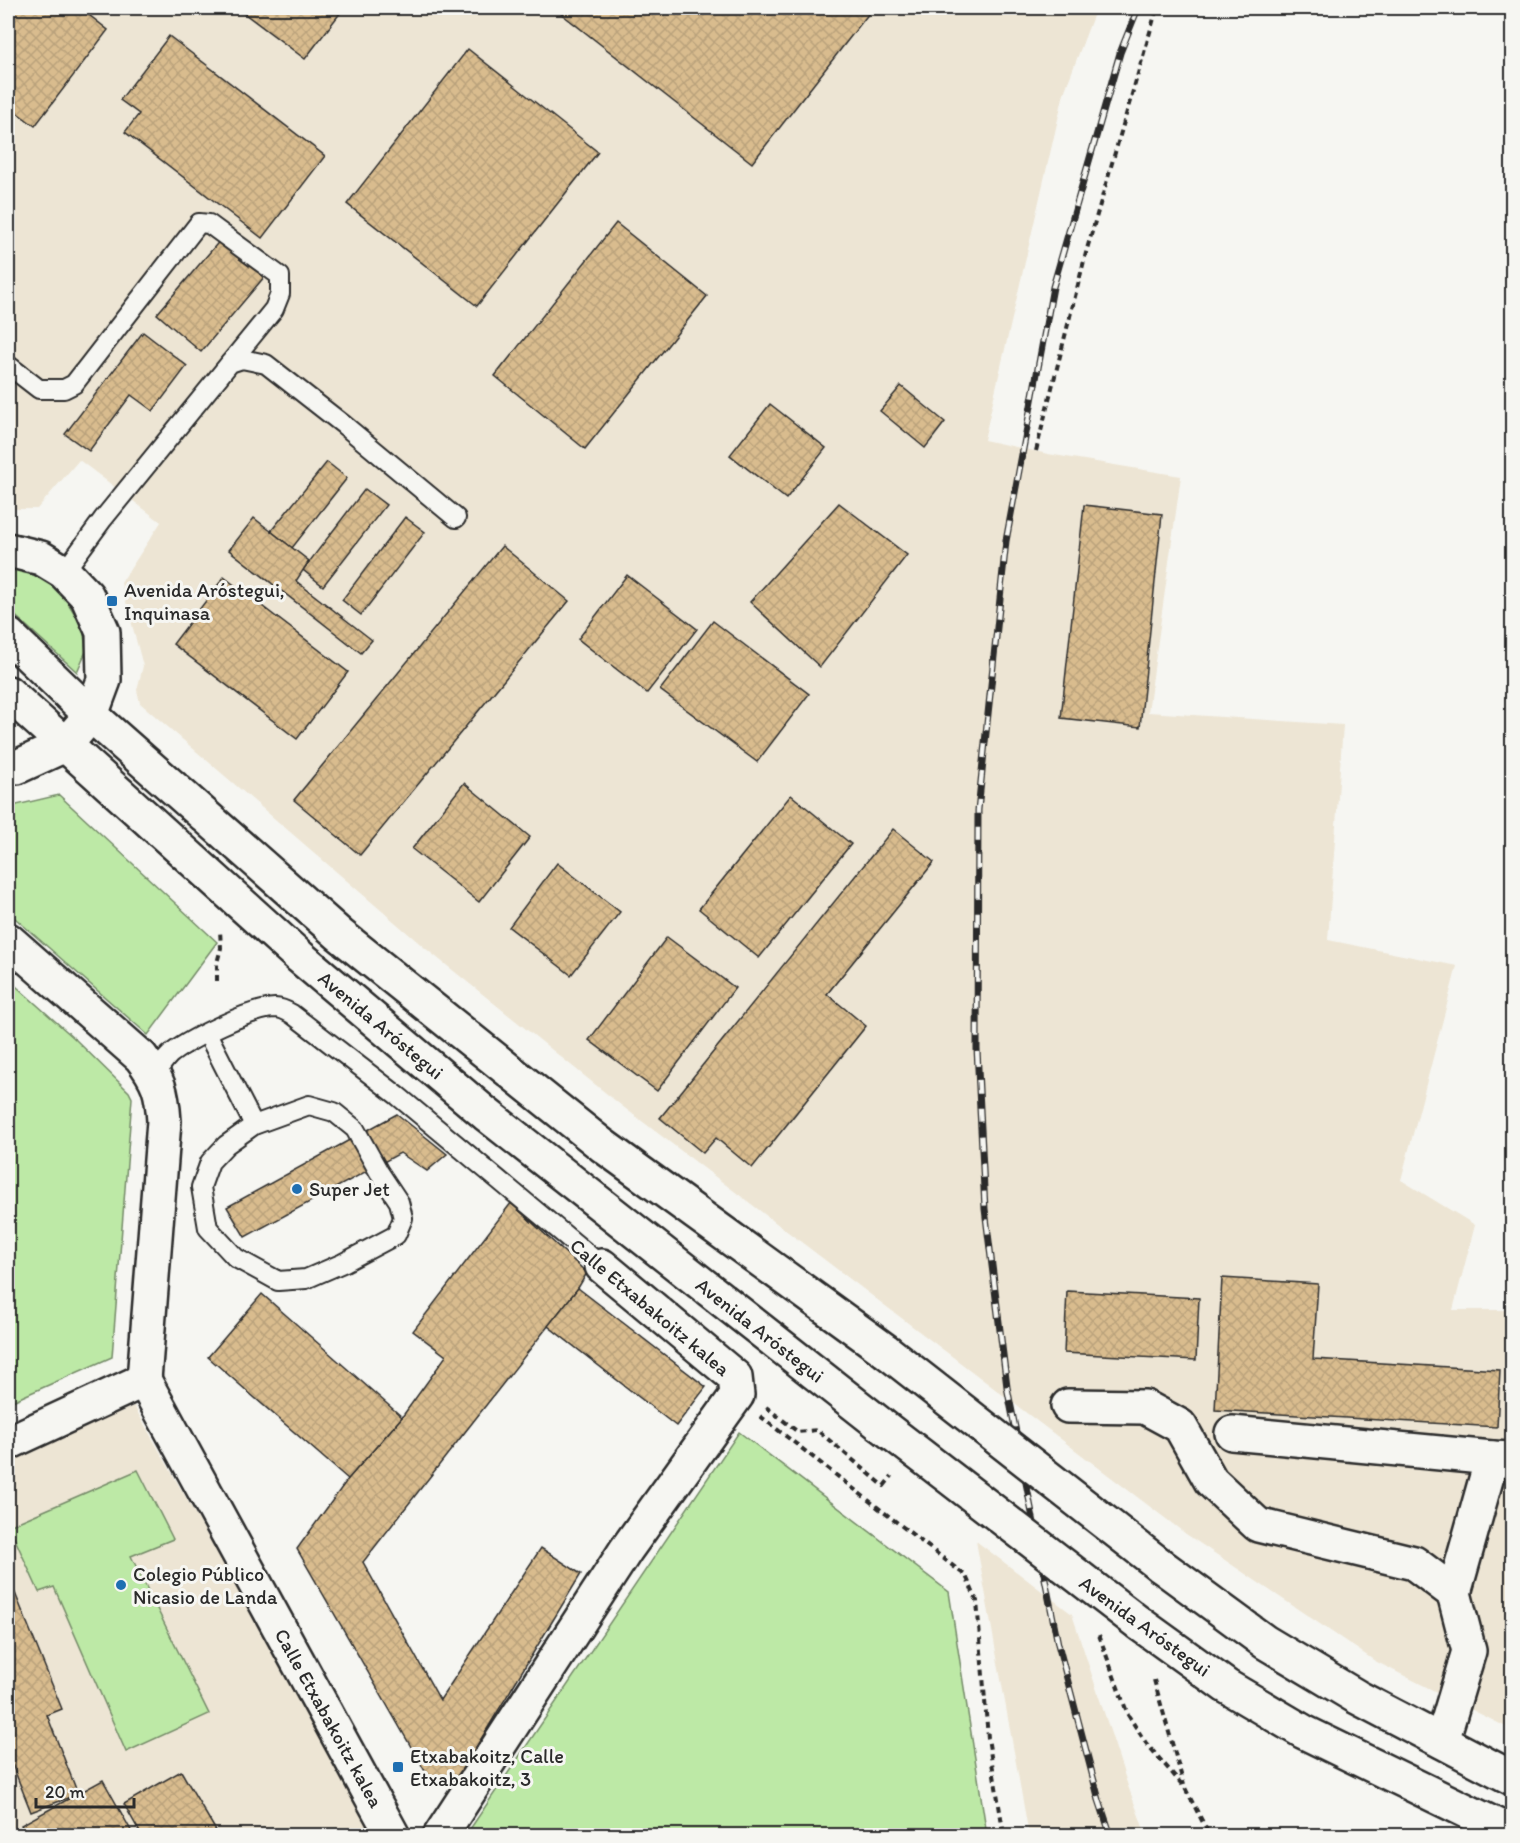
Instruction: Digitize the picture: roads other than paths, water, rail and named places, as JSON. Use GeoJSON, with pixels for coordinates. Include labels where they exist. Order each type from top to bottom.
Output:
{"type":"FeatureCollection","features":[{"type":"Feature","properties":{"kind":"main road"},"geometry":{"type":"LineString","coordinates":[[8,550],[41,558],[64,572],[87,596],[103,632],[104,680],[91,715],[65,745],[17,767],[8,766]]}},
{"type":"Feature","properties":{"kind":"main road"},"geometry":{"type":"LineString","coordinates":[[8,635],[91,715],[340,935],[592,1137],[886,1351],[1160,1565],[1265,1642],[1356,1697],[1512,1778]]}},
{"type":"Feature","properties":{"kind":"main road","name":"Avenida Aróstegui"},"geometry":{"type":"LineString","coordinates":[[8,693],[300,957],[486,1114],[880,1424],[1140,1624],[1226,1686],[1304,1732],[1512,1833]]}},
{"type":"Feature","properties":{"kind":"main road"},"geometry":{"type":"LineString","coordinates":[[8,940],[141,1057],[154,1075],[162,1093],[164,1121],[144,1380],[8,1443]]}},
{"type":"Feature","properties":{"kind":"main road","name":"Calle Etxabakoitz kalea"},"geometry":{"type":"LineString","coordinates":[[440,1836],[626,1550],[745,1402],[735,1377],[602,1266]]}},
{"type":"Feature","properties":{"kind":"main road","name":"Calle Etxabakoitz kalea"},"geometry":{"type":"LineString","coordinates":[[144,1380],[393,1836]]}},
{"type":"Feature","properties":{"kind":"main road"},"geometry":{"type":"LineString","coordinates":[[1068,1406],[1145,1407],[1179,1426],[1211,1481],[1258,1525],[1414,1563],[1454,1593]]}},
{"type":"Feature","properties":{"kind":"main road"},"geometry":{"type":"LineString","coordinates":[[1232,1433],[1502,1458],[1454,1593],[1469,1651],[1442,1741]]}},
{"type":"Feature","properties":{"kind":"lane"},"geometry":{"type":"LineString","coordinates":[[8,365],[39,389],[64,389],[74,384],[199,223],[209,224],[280,276],[280,294],[274,309],[103,519],[64,572]]}},
{"type":"Feature","properties":{"kind":"lane"},"geometry":{"type":"LineString","coordinates":[[230,363],[242,359],[266,364],[344,424],[456,518]]}},
{"type":"Feature","properties":{"kind":"lane","name":"Calle Etxabakoitz kalea"},"geometry":{"type":"LineString","coordinates":[[154,1075],[170,1054],[207,1033],[261,1011],[278,1008],[292,1014],[398,1096],[602,1266]]}},
{"type":"Feature","properties":{"kind":"lane"},"geometry":{"type":"LineString","coordinates":[[207,1033],[254,1125]]}},
{"type":"Feature","properties":{"kind":"lane"},"geometry":{"type":"LineString","coordinates":[[309,1105],[334,1112],[355,1129],[399,1202],[403,1218],[396,1235],[343,1263],[306,1279],[278,1281],[236,1258],[208,1228],[201,1187],[210,1162],[226,1144],[254,1125],[309,1105]]}},
{"type":"Feature","properties":{"kind":"railway"},"geometry":{"type":"LineString","coordinates":[[1111,1836],[1099,1800],[1058,1644],[1007,1387],[985,1209],[977,1049],[978,810],[1006,541],[1053,287],[1120,53],[1138,8]]}},
{"type":"Feature","properties":{"kind":"place","name":"Avenida Aróstegui, Inquinasa"},"geometry":{"type":"Point","coordinates":[112,601]}},
{"type":"Feature","properties":{"kind":"place","name":"Super Jet"},"geometry":{"type":"Point","coordinates":[297,1189]}},
{"type":"Feature","properties":{"kind":"place","name":"Colegio Público Nicasio de Landa"},"geometry":{"type":"Point","coordinates":[121,1585]}},
{"type":"Feature","properties":{"kind":"place","name":"Etxabakoitz, Calle Etxabakoitz, 3"},"geometry":{"type":"Point","coordinates":[398,1767]}}]}
